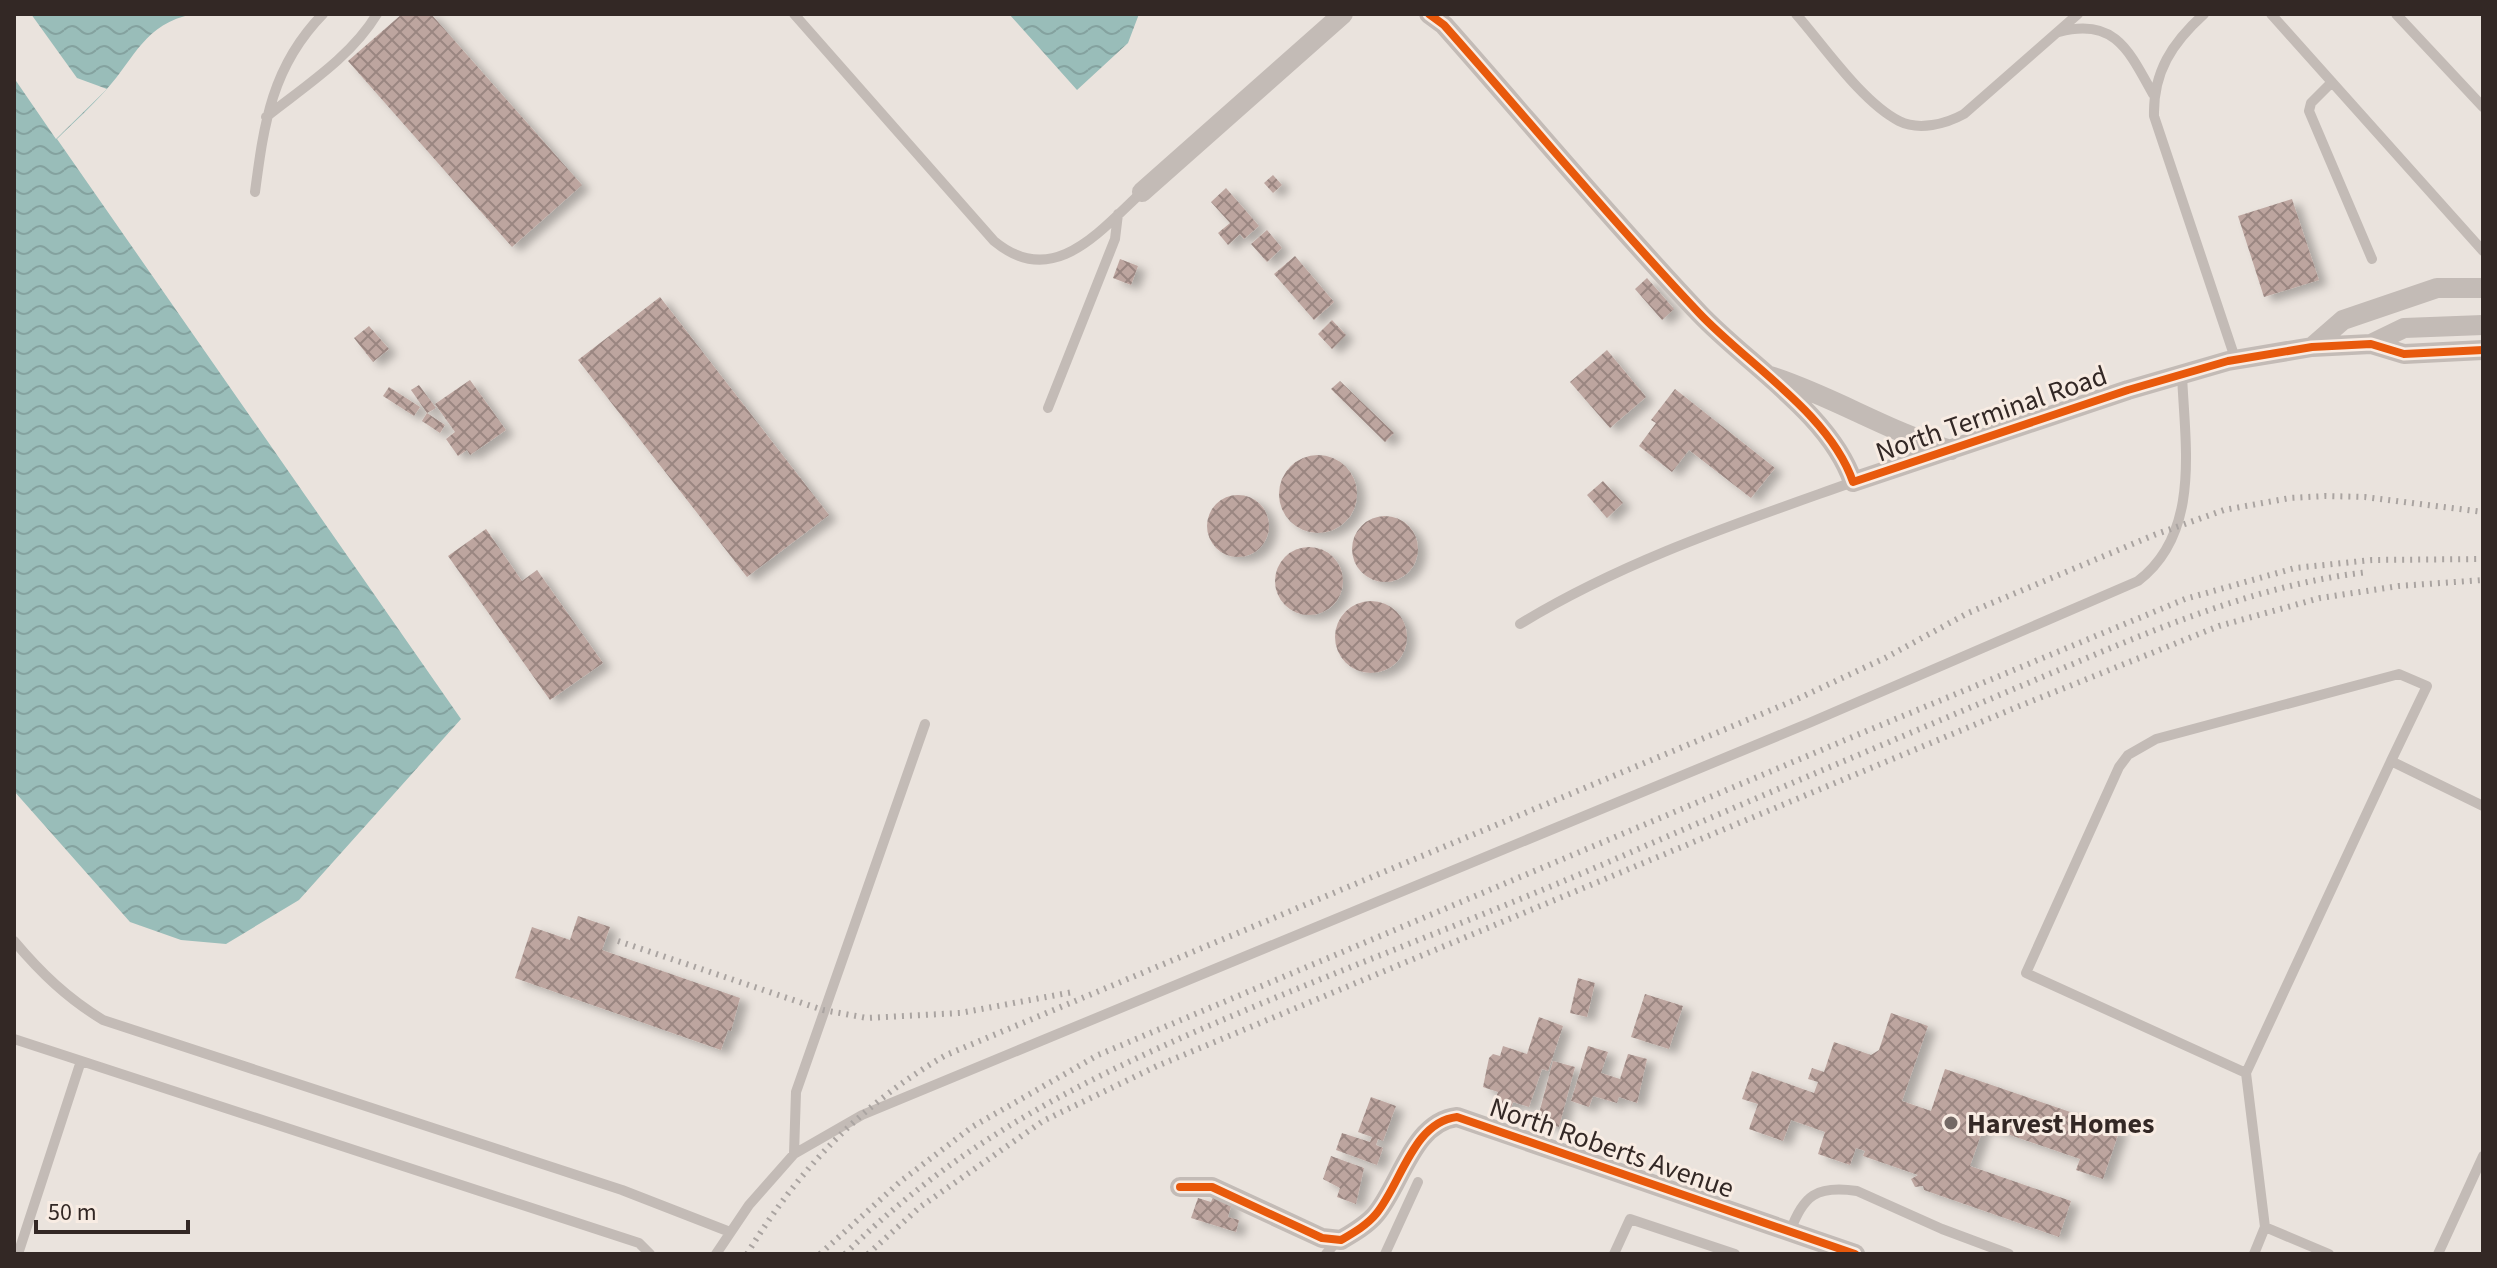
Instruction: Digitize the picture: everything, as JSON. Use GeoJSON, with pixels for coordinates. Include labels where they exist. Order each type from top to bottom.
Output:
{"type":"FeatureCollection","features":[{"type":"Feature","properties":{"kind":"street"},"geometry":{"type":"LineString","coordinates":[[1142,192],[1343,14]]}},
{"type":"Feature","properties":{"kind":"street","name":"North Terminal Road"},"geometry":{"type":"LineString","coordinates":[[1429,14],[1444,25],[1696,310],[1742,356],[1769,376],[1830,440],[1853,482],[2182,375],[2236,361],[2312,347],[2371,344],[2404,354],[2483,350]]}},
{"type":"Feature","properties":{"kind":"street"},"geometry":{"type":"LineString","coordinates":[[2312,347],[2343,320],[2437,288],[2483,288]]}},
{"type":"Feature","properties":{"kind":"street","name":"North Terminal Road"},"geometry":{"type":"LineString","coordinates":[[2371,344],[2404,328],[2483,325]]}},
{"type":"Feature","properties":{"kind":"street","name":"North Terminal Road"},"geometry":{"type":"LineString","coordinates":[[1769,376],[1797,384],[1917,440],[1951,450]]}},
{"type":"Feature","properties":{"kind":"street","name":"North Roberts Avenue"},"geometry":{"type":"LineString","coordinates":[[1180,1187],[1212,1187],[1315,1235],[1332,1248],[1376,1213],[1426,1133],[1444,1119],[1457,1117],[1855,1254]]}},
{"type":"Feature","properties":{"kind":"lane"},"geometry":{"type":"LineString","coordinates":[[255,192],[264,118],[300,40],[323,14]]}},
{"type":"Feature","properties":{"kind":"lane"},"geometry":{"type":"LineString","coordinates":[[264,118],[330,67],[366,31],[377,14]]}},
{"type":"Feature","properties":{"kind":"lane"},"geometry":{"type":"LineString","coordinates":[[794,14],[994,241],[1011,255],[1037,261],[1068,254],[1142,192]]}},
{"type":"Feature","properties":{"kind":"lane"},"geometry":{"type":"LineString","coordinates":[[1796,14],[1881,108],[1912,125],[1951,121],[1964,114],[2078,14]]}},
{"type":"Feature","properties":{"kind":"lane"},"geometry":{"type":"LineString","coordinates":[[2153,94],[2172,46],[2204,14]]}},
{"type":"Feature","properties":{"kind":"lane"},"geometry":{"type":"LineString","coordinates":[[2271,14],[2483,251]]}},
{"type":"Feature","properties":{"kind":"lane"},"geometry":{"type":"LineString","coordinates":[[2396,14],[2483,107]]}},
{"type":"Feature","properties":{"kind":"lane"},"geometry":{"type":"LineString","coordinates":[[2057,32],[2076,27],[2091,28],[2116,38],[2126,47],[2153,94],[2160,139],[2236,361]]}},
{"type":"Feature","properties":{"kind":"lane"},"geometry":{"type":"LineString","coordinates":[[2332,82],[2311,103],[2309,111],[2372,259]]}},
{"type":"Feature","properties":{"kind":"lane"},"geometry":{"type":"LineString","coordinates":[[1048,408],[1115,239],[1118,214]]}},
{"type":"Feature","properties":{"kind":"lane"},"geometry":{"type":"LineString","coordinates":[[716,1254],[765,1186],[794,1154],[862,1115],[1809,723],[2138,581],[2165,555],[2174,541],[2181,516],[2185,443],[2182,375]]}},
{"type":"Feature","properties":{"kind":"lane"},"geometry":{"type":"LineString","coordinates":[[1520,624],[1603,577],[1661,551],[1853,482]]}},
{"type":"Feature","properties":{"kind":"lane"},"geometry":{"type":"LineString","coordinates":[[2246,1073],[2026,973],[2119,767],[2128,755],[2156,739],[2399,674],[2427,686],[2246,1073],[2265,1227],[2254,1254]]}},
{"type":"Feature","properties":{"kind":"lane"},"geometry":{"type":"LineString","coordinates":[[794,1154],[796,1092],[925,724]]}},
{"type":"Feature","properties":{"kind":"lane"},"geometry":{"type":"LineString","coordinates":[[2391,761],[2483,806]]}},
{"type":"Feature","properties":{"kind":"lane"},"geometry":{"type":"LineString","coordinates":[[14,941],[49,981],[74,1003],[103,1020],[622,1190],[730,1232]]}},
{"type":"Feature","properties":{"kind":"lane"},"geometry":{"type":"LineString","coordinates":[[14,1039],[639,1243],[650,1254]]}},
{"type":"Feature","properties":{"kind":"lane"},"geometry":{"type":"LineString","coordinates":[[18,1254],[81,1061]]}},
{"type":"Feature","properties":{"kind":"lane"},"geometry":{"type":"LineString","coordinates":[[2438,1254],[2483,1156]]}},
{"type":"Feature","properties":{"kind":"lane"},"geometry":{"type":"LineString","coordinates":[[1385,1254],[1418,1182]]}},
{"type":"Feature","properties":{"kind":"lane"},"geometry":{"type":"LineString","coordinates":[[1790,1232],[1805,1200],[1824,1190],[1843,1189],[1857,1191],[1942,1229],[2009,1254]]}},
{"type":"Feature","properties":{"kind":"lane"},"geometry":{"type":"LineString","coordinates":[[1614,1254],[1630,1219],[1735,1254]]}},
{"type":"Feature","properties":{"kind":"lane"},"geometry":{"type":"LineString","coordinates":[[2265,1227],[2329,1254]]}},
{"type":"Feature","properties":{"kind":"water"},"geometry":{"type":"Polygon","coordinates":[[[14,14],[193,14],[163,25],[142,43],[106,90],[57,139],[461,719],[299,900],[226,944],[181,940],[130,922],[14,791],[14,14]]]}},
{"type":"Feature","properties":{"kind":"water"},"geometry":{"type":"Polygon","coordinates":[[[1009,14],[1139,14],[1128,43],[1077,90],[1009,14]]]}},
{"type":"Feature","properties":{"kind":"pier"},"geometry":{"type":"Polygon","coordinates":[[[14,14],[31,14],[77,78],[107,89],[56,139],[14,78],[14,14]]]}},
{"type":"Feature","properties":{"kind":"building"},"geometry":{"type":"Polygon","coordinates":[[[402,14],[431,14],[582,185],[512,247],[348,61],[402,14]]]}},
{"type":"Feature","properties":{"kind":"building"},"geometry":{"type":"Polygon","coordinates":[[[1273,175],[1282,185],[1273,193],[1264,183],[1273,175]]]}},
{"type":"Feature","properties":{"kind":"building"},"geometry":{"type":"Polygon","coordinates":[[[1226,188],[1259,226],[1244,239],[1240,234],[1228,245],[1218,233],[1230,223],[1211,202],[1226,188]]]}},
{"type":"Feature","properties":{"kind":"building"},"geometry":{"type":"Polygon","coordinates":[[[2292,199],[2319,280],[2264,297],[2238,216],[2292,199]]]}},
{"type":"Feature","properties":{"kind":"building"},"geometry":{"type":"Polygon","coordinates":[[[1267,230],[1282,248],[1267,262],[1251,244],[1267,230]]]}},
{"type":"Feature","properties":{"kind":"building"},"geometry":{"type":"Polygon","coordinates":[[[1295,256],[1334,302],[1314,320],[1274,274],[1295,256]]]}},
{"type":"Feature","properties":{"kind":"building"},"geometry":{"type":"Polygon","coordinates":[[[1120,259],[1138,266],[1131,285],[1113,278],[1120,259]]]}},
{"type":"Feature","properties":{"kind":"building"},"geometry":{"type":"Polygon","coordinates":[[[1647,278],[1674,309],[1662,320],[1635,289],[1647,278]]]}},
{"type":"Feature","properties":{"kind":"building"},"geometry":{"type":"Polygon","coordinates":[[[660,297],[829,515],[747,577],[578,360],[660,297]]]}},
{"type":"Feature","properties":{"kind":"building"},"geometry":{"type":"Polygon","coordinates":[[[1332,320],[1346,335],[1332,349],[1318,334],[1332,320]]]}},
{"type":"Feature","properties":{"kind":"building"},"geometry":{"type":"Polygon","coordinates":[[[369,326],[389,349],[373,362],[354,338],[369,326]]]}},
{"type":"Feature","properties":{"kind":"building"},"geometry":{"type":"Polygon","coordinates":[[[1607,350],[1646,397],[1610,428],[1570,382],[1607,350]]]}},
{"type":"Feature","properties":{"kind":"building"},"geometry":{"type":"Polygon","coordinates":[[[470,380],[506,430],[470,455],[467,450],[458,456],[446,439],[455,432],[435,404],[470,380]]]}},
{"type":"Feature","properties":{"kind":"building"},"geometry":{"type":"Polygon","coordinates":[[[1340,381],[1394,433],[1385,442],[1331,389],[1340,381]]]}},
{"type":"Feature","properties":{"kind":"building"},"geometry":{"type":"Polygon","coordinates":[[[419,385],[436,408],[427,413],[411,390],[419,385]]]}},
{"type":"Feature","properties":{"kind":"building"},"geometry":{"type":"Polygon","coordinates":[[[389,387],[420,407],[414,416],[383,396],[389,387]]]}},
{"type":"Feature","properties":{"kind":"building"},"geometry":{"type":"Polygon","coordinates":[[[1675,389],[1775,468],[1751,498],[1689,450],[1672,472],[1639,446],[1656,423],[1651,420],[1675,389]]]}},
{"type":"Feature","properties":{"kind":"building"},"geometry":{"type":"Polygon","coordinates":[[[427,413],[445,425],[440,433],[422,421],[427,413]]]}},
{"type":"Feature","properties":{"kind":"building"},"geometry":{"type":"Polygon","coordinates":[[[1310,455],[1326,455],[1340,461],[1351,472],[1357,494],[1351,516],[1340,527],[1326,533],[1310,533],[1296,527],[1285,516],[1279,502],[1279,486],[1285,472],[1296,461],[1310,455]]]}},
{"type":"Feature","properties":{"kind":"building"},"geometry":{"type":"Polygon","coordinates":[[[1603,481],[1623,503],[1607,518],[1587,495],[1603,481]]]}},
{"type":"Feature","properties":{"kind":"building"},"geometry":{"type":"Polygon","coordinates":[[[1238,495],[1260,504],[1269,526],[1260,548],[1238,557],[1216,548],[1207,526],[1216,504],[1238,495]]]}},
{"type":"Feature","properties":{"kind":"building"},"geometry":{"type":"Polygon","coordinates":[[[1385,516],[1398,519],[1408,526],[1415,536],[1418,549],[1415,562],[1408,572],[1398,579],[1385,582],[1372,579],[1362,572],[1355,562],[1352,549],[1355,536],[1362,526],[1372,519],[1385,516]]]}},
{"type":"Feature","properties":{"kind":"building"},"geometry":{"type":"Polygon","coordinates":[[[486,529],[522,581],[537,570],[603,663],[550,700],[448,556],[486,529]]]}},
{"type":"Feature","properties":{"kind":"building"},"geometry":{"type":"Polygon","coordinates":[[[1309,547],[1333,557],[1343,581],[1333,605],[1309,615],[1285,605],[1275,581],[1285,557],[1309,547]]]}},
{"type":"Feature","properties":{"kind":"building"},"geometry":{"type":"Polygon","coordinates":[[[1371,601],[1397,611],[1407,637],[1397,663],[1371,673],[1345,663],[1335,637],[1345,611],[1371,601]]]}},
{"type":"Feature","properties":{"kind":"building"},"geometry":{"type":"Polygon","coordinates":[[[578,916],[610,927],[602,950],[740,998],[731,1031],[728,1030],[721,1050],[515,978],[532,927],[570,940],[578,916]]]}},
{"type":"Feature","properties":{"kind":"building"},"geometry":{"type":"Polygon","coordinates":[[[1578,978],[1595,983],[1587,1017],[1570,1013],[1578,978]]]}},
{"type":"Feature","properties":{"kind":"building"},"geometry":{"type":"Polygon","coordinates":[[[1645,994],[1683,1006],[1669,1049],[1631,1037],[1645,994]]]}},
{"type":"Feature","properties":{"kind":"building","name":"Harvest Homes"},"geometry":{"type":"Polygon","coordinates":[[[1891,1013],[1928,1026],[1902,1101],[1931,1111],[1945,1069],[2120,1129],[2103,1179],[2076,1170],[2080,1159],[1984,1126],[1970,1166],[2071,1201],[2059,1237],[1924,1190],[1923,1186],[1915,1187],[1911,1179],[1918,1175],[1863,1156],[1865,1151],[1856,1148],[1850,1165],[1818,1154],[1825,1132],[1791,1120],[1783,1141],[1749,1129],[1758,1104],[1742,1099],[1752,1071],[1814,1093],[1818,1082],[1808,1079],[1812,1068],[1824,1072],[1834,1042],[1871,1055],[1879,1050],[1891,1013]]]}},
{"type":"Feature","properties":{"kind":"building"},"geometry":{"type":"Polygon","coordinates":[[[1539,1017],[1563,1026],[1548,1071],[1542,1069],[1529,1107],[1513,1102],[1511,1108],[1494,1102],[1498,1092],[1483,1087],[1489,1058],[1493,1054],[1500,1056],[1503,1046],[1527,1054],[1539,1017]]]}},
{"type":"Feature","properties":{"kind":"building"},"geometry":{"type":"Polygon","coordinates":[[[1588,1046],[1608,1052],[1601,1073],[1620,1079],[1628,1054],[1647,1059],[1637,1103],[1619,1097],[1617,1103],[1593,1096],[1589,1107],[1571,1101],[1588,1046]]]}},
{"type":"Feature","properties":{"kind":"building"},"geometry":{"type":"Polygon","coordinates":[[[1553,1061],[1575,1067],[1559,1127],[1537,1121],[1553,1061]]]}},
{"type":"Feature","properties":{"kind":"building"},"geometry":{"type":"Polygon","coordinates":[[[1371,1097],[1396,1106],[1383,1141],[1378,1139],[1376,1145],[1383,1148],[1377,1165],[1336,1150],[1342,1133],[1370,1142],[1372,1137],[1358,1132],[1371,1097]]]}},
{"type":"Feature","properties":{"kind":"building"},"geometry":{"type":"Polygon","coordinates":[[[1331,1156],[1364,1168],[1356,1204],[1337,1197],[1340,1188],[1323,1179],[1331,1156]]]}},
{"type":"Feature","properties":{"kind":"building"},"geometry":{"type":"Polygon","coordinates":[[[1213,1197],[1232,1203],[1228,1217],[1239,1220],[1236,1232],[1191,1218],[1198,1198],[1211,1202],[1213,1197]]]}},
{"type":"Feature","properties":{"kind":"railway"},"geometry":{"type":"LineString","coordinates":[[747,1254],[787,1195],[833,1142],[886,1095],[946,1055],[1795,700],[1885,658],[1968,613],[2154,535],[2224,510],[2290,498],[2326,496],[2365,497],[2483,512]]}},
{"type":"Feature","properties":{"kind":"railway"},"geometry":{"type":"LineString","coordinates":[[820,1254],[901,1181],[972,1127],[1098,1055],[1857,735],[2185,599],[2295,568],[2372,560],[2483,559]]}},
{"type":"Feature","properties":{"kind":"railway"},"geometry":{"type":"LineString","coordinates":[[845,1254],[894,1209],[995,1135],[1048,1103],[1159,1048],[1547,888],[2140,636],[2275,590],[2368,572]]}},
{"type":"Feature","properties":{"kind":"railway"},"geometry":{"type":"LineString","coordinates":[[868,1254],[920,1207],[1043,1121],[1157,1066],[2017,707],[2219,626],[2320,598],[2399,586],[2483,580]]}},
{"type":"Feature","properties":{"kind":"railway"},"geometry":{"type":"LineString","coordinates":[[618,941],[823,1010],[867,1018],[960,1013],[1073,992]]}},
{"type":"Feature","properties":{"kind":"cycle path"},"geometry":{"type":"LineString","coordinates":[[1429,14],[1444,25],[1699,313],[1807,412],[1842,457],[1853,482],[2128,390],[2228,361],[2312,347],[2371,344],[2404,354],[2483,350]]}},
{"type":"Feature","properties":{"kind":"cycle path"},"geometry":{"type":"LineString","coordinates":[[1180,1187],[1212,1187],[1322,1238],[1341,1240],[1376,1214],[1409,1156],[1429,1130],[1442,1121],[1457,1117],[1855,1254]]}},
{"type":"Feature","properties":{"kind":"place","name":"Harvest Homes"},"geometry":{"type":"Point","coordinates":[1951,1123]}}]}
